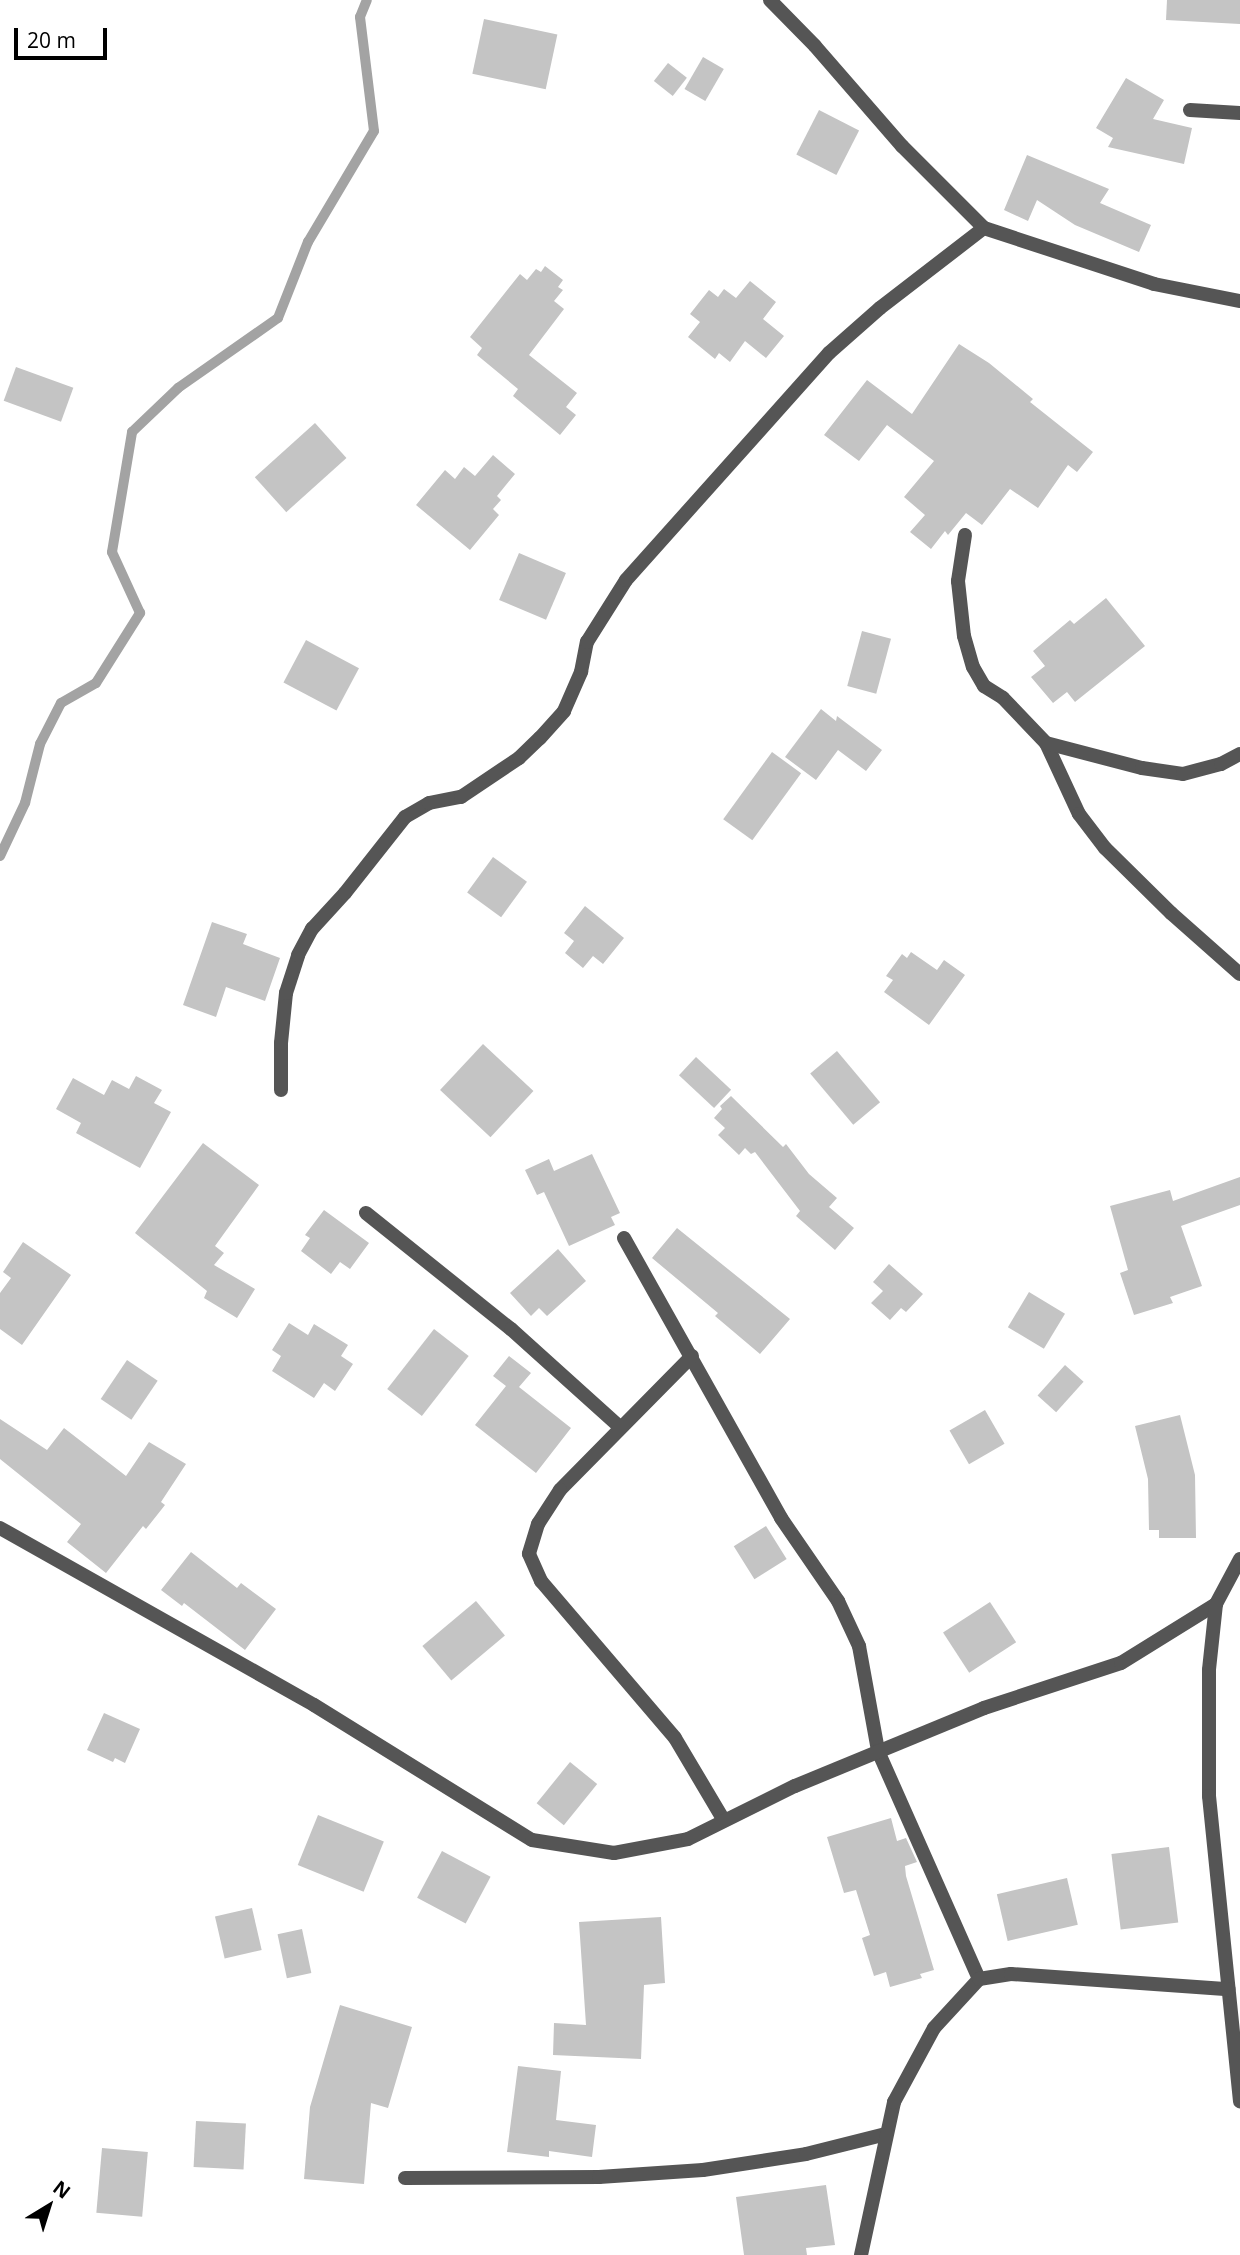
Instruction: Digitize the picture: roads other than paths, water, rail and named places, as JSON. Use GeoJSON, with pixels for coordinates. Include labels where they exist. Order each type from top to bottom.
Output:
{"type":"FeatureCollection","features":[{"type":"Feature","properties":{"kind":"street"},"geometry":{"type":"LineString","coordinates":[[770,0],[815,46],[902,146],[984,228],[1154,284],[1240,300]]}},
{"type":"Feature","properties":{"kind":"street"},"geometry":{"type":"LineString","coordinates":[[1190,110],[1240,113]]}},
{"type":"Feature","properties":{"kind":"street"},"geometry":{"type":"LineString","coordinates":[[281,1090],[281,1043],[286,993],[298,955],[312,929],[345,894],[405,817],[429,803],[461,797],[519,758],[540,738],[564,711],[581,672],[587,642],[626,580],[829,353],[880,308],[984,228]]}},
{"type":"Feature","properties":{"kind":"street"},"geometry":{"type":"LineString","coordinates":[[965,535],[958,581],[964,636],[972,667],[984,686],[1003,698],[1046,743],[1079,814],[1105,848],[1171,913],[1240,974]]}},
{"type":"Feature","properties":{"kind":"street"},"geometry":{"type":"LineString","coordinates":[[1046,743],[1142,768],[1183,774],[1220,764],[1240,754]]}},
{"type":"Feature","properties":{"kind":"street"},"geometry":{"type":"LineString","coordinates":[[366,1213],[511,1329],[620,1427]]}},
{"type":"Feature","properties":{"kind":"street"},"geometry":{"type":"LineString","coordinates":[[624,1238],[781,1518],[843,1612],[859,1646],[878,1751],[979,1979]]}},
{"type":"Feature","properties":{"kind":"street"},"geometry":{"type":"LineString","coordinates":[[692,1356],[560,1490],[538,1524],[529,1554],[541,1581],[675,1738],[723,1819]]}},
{"type":"Feature","properties":{"kind":"street"},"geometry":{"type":"LineString","coordinates":[[0,1528],[314,1705],[533,1840],[614,1853],[688,1839],[723,1819],[878,1751],[984,1708],[1121,1663],[1216,1604]]}},
{"type":"Feature","properties":{"kind":"street"},"geometry":{"type":"LineString","coordinates":[[1240,1559],[1216,1604],[1209,1670],[1209,1796],[1240,2101]]}},
{"type":"Feature","properties":{"kind":"street"},"geometry":{"type":"LineString","coordinates":[[861,2255],[894,2102],[934,2028],[979,1979],[1011,1974],[1228,1989]]}},
{"type":"Feature","properties":{"kind":"street"},"geometry":{"type":"LineString","coordinates":[[405,2178],[598,2177],[703,2170],[806,2154],[886,2134]]}},
{"type":"Feature","properties":{"kind":"waterway"},"geometry":{"type":"LineString","coordinates":[[0,856],[25,803],[40,744],[61,703],[96,683],[140,613],[112,552],[132,432],[178,388],[278,318],[308,242],[374,131],[360,17],[367,0]]}}]}
